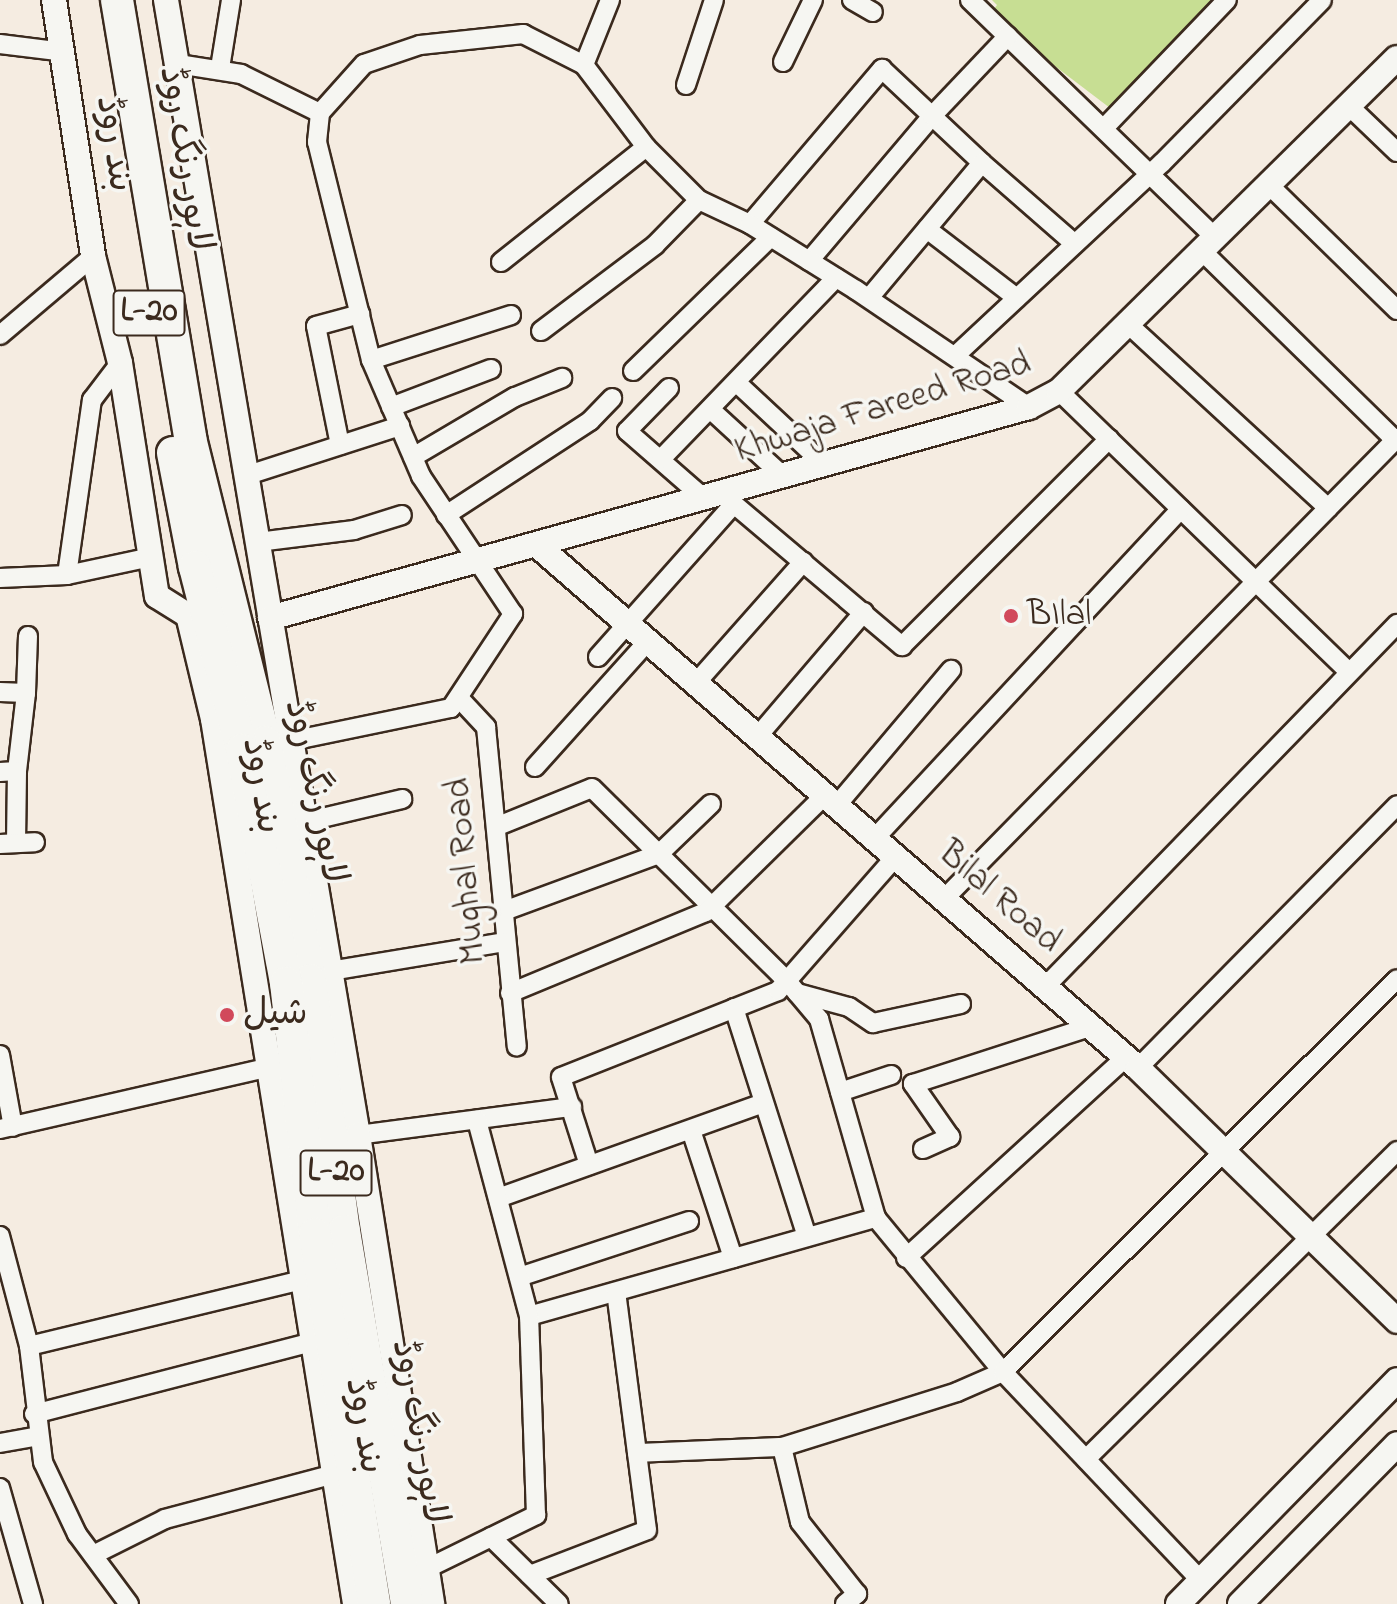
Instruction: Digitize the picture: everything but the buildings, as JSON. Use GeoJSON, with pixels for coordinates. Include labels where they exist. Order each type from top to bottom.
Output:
{"type":"FeatureCollection","features":[{"type":"Feature","properties":{"kind":"highway","name":"لاہور رنگ روڈ"},"geometry":{"type":"LineString","coordinates":[[97,0],[180,501],[211,625],[266,744],[286,983],[357,1603]]}},
{"type":"Feature","properties":{"kind":"highway","name":"لاہور رنگ روڈ"},"geometry":{"type":"LineString","coordinates":[[117,0],[190,438],[266,744],[310,980],[344,1231],[407,1604]]}},
{"type":"Feature","properties":{"kind":"main road","name":"بند روڈ"},"geometry":{"type":"LineString","coordinates":[[54,0],[93,256],[120,363],[157,596],[188,615],[213,719],[267,1068],[357,1603]]}},
{"type":"Feature","properties":{"kind":"main road","name":"بند روڈ"},"geometry":{"type":"LineString","coordinates":[[166,0],[270,618],[266,744],[305,822],[432,1604]]}},
{"type":"Feature","properties":{"kind":"main road","name":"Khwaja Fareed Road"},"geometry":{"type":"LineString","coordinates":[[270,618],[720,499],[784,477],[1029,407],[1059,391],[1397,58]]}},
{"type":"Feature","properties":{"kind":"main road","name":"Bilal Road"},"geometry":{"type":"LineString","coordinates":[[538,546],[1132,1063],[1226,1151],[1311,1239],[1397,1321]]}},
{"type":"Feature","properties":{"kind":"main road"},"geometry":{"type":"LineString","coordinates":[[1178,1604],[1397,1380]]}},
{"type":"Feature","properties":{"kind":"main road"},"geometry":{"type":"LineString","coordinates":[[1240,1604],[1397,1444]]}},
{"type":"Feature","properties":{"kind":"street"},"geometry":{"type":"LineString","coordinates":[[220,68],[231,0]]}},
{"type":"Feature","properties":{"kind":"street"},"geometry":{"type":"LineString","coordinates":[[584,65],[610,0]]}},
{"type":"Feature","properties":{"kind":"street"},"geometry":{"type":"LineString","coordinates":[[686,85],[714,0]]}},
{"type":"Feature","properties":{"kind":"street"},"geometry":{"type":"LineString","coordinates":[[783,62],[813,0]]}},
{"type":"Feature","properties":{"kind":"street"},"geometry":{"type":"LineString","coordinates":[[852,0],[873,12]]}},
{"type":"Feature","properties":{"kind":"street"},"geometry":{"type":"LineString","coordinates":[[945,898],[1396,439],[1209,244],[1152,173],[970,0]]}},
{"type":"Feature","properties":{"kind":"street"},"geometry":{"type":"LineString","coordinates":[[1105,127],[1227,0]]}},
{"type":"Feature","properties":{"kind":"street"},"geometry":{"type":"LineString","coordinates":[[956,355],[1152,173],[1322,0]]}},
{"type":"Feature","properties":{"kind":"street"},"geometry":{"type":"LineString","coordinates":[[266,744],[451,708],[513,614],[446,515],[413,457],[371,360],[317,142],[320,113],[364,64],[420,45],[523,34],[584,65],[646,147],[699,200],[750,224],[869,298],[1029,407]]}},
{"type":"Feature","properties":{"kind":"street"},"geometry":{"type":"LineString","coordinates":[[809,261],[932,116],[1008,36]]}},
{"type":"Feature","properties":{"kind":"street"},"geometry":{"type":"LineString","coordinates":[[0,44],[64,52]]}},
{"type":"Feature","properties":{"kind":"street"},"geometry":{"type":"LineString","coordinates":[[178,64],[220,68],[320,113]]}},
{"type":"Feature","properties":{"kind":"street"},"geometry":{"type":"LineString","coordinates":[[750,224],[882,69],[982,163],[1075,244]]}},
{"type":"Feature","properties":{"kind":"street"},"geometry":{"type":"LineString","coordinates":[[1350,107],[1397,152]]}},
{"type":"Feature","properties":{"kind":"street"},"geometry":{"type":"LineString","coordinates":[[501,262],[646,147]]}},
{"type":"Feature","properties":{"kind":"street"},"geometry":{"type":"LineString","coordinates":[[869,298],[982,163]]}},
{"type":"Feature","properties":{"kind":"street"},"geometry":{"type":"LineString","coordinates":[[1269,185],[1397,310]]}},
{"type":"Feature","properties":{"kind":"street"},"geometry":{"type":"LineString","coordinates":[[541,331],[655,245],[699,200]]}},
{"type":"Feature","properties":{"kind":"street"},"geometry":{"type":"LineString","coordinates":[[927,229],[1017,298]]}},
{"type":"Feature","properties":{"kind":"street"},"geometry":{"type":"LineString","coordinates":[[633,371],[771,237]]}},
{"type":"Feature","properties":{"kind":"street"},"geometry":{"type":"LineString","coordinates":[[0,335],[93,256]]}},
{"type":"Feature","properties":{"kind":"street"},"geometry":{"type":"LineString","coordinates":[[661,459],[836,278]]}},
{"type":"Feature","properties":{"kind":"street"},"geometry":{"type":"LineString","coordinates":[[340,445],[316,326],[360,314]]}},
{"type":"Feature","properties":{"kind":"street"},"geometry":{"type":"LineString","coordinates":[[371,360],[511,315]]}},
{"type":"Feature","properties":{"kind":"street"},"geometry":{"type":"LineString","coordinates":[[1128,324],[1328,508]]}},
{"type":"Feature","properties":{"kind":"street"},"geometry":{"type":"LineString","coordinates":[[67,575],[92,400],[120,363]]}},
{"type":"Feature","properties":{"kind":"street"},"geometry":{"type":"LineString","coordinates":[[391,407],[491,369]]}},
{"type":"Feature","properties":{"kind":"street"},"geometry":{"type":"LineString","coordinates":[[413,457],[515,397],[562,378]]}},
{"type":"Feature","properties":{"kind":"street"},"geometry":{"type":"LineString","coordinates":[[737,383],[825,465]]}},
{"type":"Feature","properties":{"kind":"street"},"geometry":{"type":"LineString","coordinates":[[669,388],[627,431],[803,562],[902,646],[1109,439]]}},
{"type":"Feature","properties":{"kind":"street"},"geometry":{"type":"LineString","coordinates":[[1059,391],[1349,672]]}},
{"type":"Feature","properties":{"kind":"street"},"geometry":{"type":"LineString","coordinates":[[446,515],[590,421],[612,398]]}},
{"type":"Feature","properties":{"kind":"street"},"geometry":{"type":"LineString","coordinates":[[710,409],[784,477]]}},
{"type":"Feature","properties":{"kind":"street"},"geometry":{"type":"LineString","coordinates":[[248,475],[400,426]]}},
{"type":"Feature","properties":{"kind":"street"},"geometry":{"type":"LineString","coordinates":[[598,657],[720,499]]}},
{"type":"Feature","properties":{"kind":"street"},"geometry":{"type":"LineString","coordinates":[[875,838],[1181,509]]}},
{"type":"Feature","properties":{"kind":"street"},"geometry":{"type":"LineString","coordinates":[[258,542],[354,530],[402,515]]}},
{"type":"Feature","properties":{"kind":"street"},"geometry":{"type":"LineString","coordinates":[[0,578],[67,575],[151,557]]}},
{"type":"Feature","properties":{"kind":"street"},"geometry":{"type":"LineString","coordinates":[[696,683],[803,562]]}},
{"type":"Feature","properties":{"kind":"street"},"geometry":{"type":"LineString","coordinates":[[758,736],[864,612]]}},
{"type":"Feature","properties":{"kind":"street"},"geometry":{"type":"LineString","coordinates":[[1045,987],[1397,625]]}},
{"type":"Feature","properties":{"kind":"street"},"geometry":{"type":"LineString","coordinates":[[17,843],[9,772],[26,693],[28,636]]}},
{"type":"Feature","properties":{"kind":"street"},"geometry":{"type":"LineString","coordinates":[[535,767],[648,641]]}},
{"type":"Feature","properties":{"kind":"street"},"geometry":{"type":"LineString","coordinates":[[510,993],[712,906],[831,800],[951,670]]}},
{"type":"Feature","properties":{"kind":"street"},"geometry":{"type":"LineString","coordinates":[[0,692],[26,693]]}},
{"type":"Feature","properties":{"kind":"street","name":"Mughal Road"},"geometry":{"type":"LineString","coordinates":[[459,698],[486,727],[517,1047]]}},
{"type":"Feature","properties":{"kind":"street"},"geometry":{"type":"LineString","coordinates":[[498,826],[592,788],[792,987],[819,1019],[876,1218],[1003,1372],[1201,1581]]}},
{"type":"Feature","properties":{"kind":"street"},"geometry":{"type":"LineString","coordinates":[[305,822],[402,799]]}},
{"type":"Feature","properties":{"kind":"street"},"geometry":{"type":"LineString","coordinates":[[504,911],[659,854],[711,804]]}},
{"type":"Feature","properties":{"kind":"street"},"geometry":{"type":"LineString","coordinates":[[906,1258],[1132,1063],[1397,805]]}},
{"type":"Feature","properties":{"kind":"street"},"geometry":{"type":"LineString","coordinates":[[792,987],[896,856]]}},
{"type":"Feature","properties":{"kind":"street"},"geometry":{"type":"LineString","coordinates":[[330,971],[506,942]]}},
{"type":"Feature","properties":{"kind":"street"},"geometry":{"type":"LineString","coordinates":[[637,1453],[782,1447],[957,1392],[1003,1372],[1397,979]]}},
{"type":"Feature","properties":{"kind":"street"},"geometry":{"type":"LineString","coordinates":[[589,1165],[561,1077],[792,987],[849,1007],[873,1023],[961,1004]]}},
{"type":"Feature","properties":{"kind":"street"},"geometry":{"type":"LineString","coordinates":[[734,1008],[807,1237]]}},
{"type":"Feature","properties":{"kind":"street"},"geometry":{"type":"LineString","coordinates":[[923,1149],[950,1137],[913,1084],[1090,1027]]}},
{"type":"Feature","properties":{"kind":"street"},"geometry":{"type":"LineString","coordinates":[[0,1055],[7,1128],[267,1068]]}},
{"type":"Feature","properties":{"kind":"street"},"geometry":{"type":"LineString","coordinates":[[840,1092],[891,1075]]}},
{"type":"Feature","properties":{"kind":"street"},"geometry":{"type":"LineString","coordinates":[[498,1198],[764,1103]]}},
{"type":"Feature","properties":{"kind":"street"},"geometry":{"type":"LineString","coordinates":[[358,1135],[572,1107]]}},
{"type":"Feature","properties":{"kind":"street"},"geometry":{"type":"LineString","coordinates":[[426,1569],[536,1515],[529,1316],[477,1120]]}},
{"type":"Feature","properties":{"kind":"street"},"geometry":{"type":"LineString","coordinates":[[691,1130],[733,1258]]}},
{"type":"Feature","properties":{"kind":"street"},"geometry":{"type":"LineString","coordinates":[[1086,1459],[1397,1151]]}},
{"type":"Feature","properties":{"kind":"street"},"geometry":{"type":"LineString","coordinates":[[529,1316],[876,1218]]}},
{"type":"Feature","properties":{"kind":"street"},"geometry":{"type":"LineString","coordinates":[[519,1277],[689,1221]]}},
{"type":"Feature","properties":{"kind":"street"},"geometry":{"type":"LineString","coordinates":[[0,1236],[29,1346],[34,1414],[43,1462],[93,1555],[129,1604]]}},
{"type":"Feature","properties":{"kind":"street"},"geometry":{"type":"LineString","coordinates":[[29,1346],[302,1280]]}},
{"type":"Feature","properties":{"kind":"street"},"geometry":{"type":"LineString","coordinates":[[530,1575],[647,1530],[616,1292]]}},
{"type":"Feature","properties":{"kind":"street"},"geometry":{"type":"LineString","coordinates":[[34,1414],[312,1342]]}},
{"type":"Feature","properties":{"kind":"street"},"geometry":{"type":"LineString","coordinates":[[0,1443],[38,1436]]}},
{"type":"Feature","properties":{"kind":"street"},"geometry":{"type":"LineString","coordinates":[[782,1447],[800,1522],[857,1601]]}},
{"type":"Feature","properties":{"kind":"street"},"geometry":{"type":"LineString","coordinates":[[93,1555],[165,1519],[334,1474]]}},
{"type":"Feature","properties":{"kind":"street"},"geometry":{"type":"LineString","coordinates":[[0,1488],[33,1604]]}},
{"type":"Feature","properties":{"kind":"street"},"geometry":{"type":"LineString","coordinates":[[491,1537],[559,1604]]}},
{"type":"Feature","properties":{"kind":"green space"},"geometry":{"type":"Polygon","coordinates":[[[992,0],[1214,0],[1110,108],[989,16],[997,5],[992,0]]]}},
{"type":"Feature","properties":{"kind":"place","name":"BIlal"},"geometry":{"type":"Point","coordinates":[1011,616]}},
{"type":"Feature","properties":{"kind":"place","name":"شیل"},"geometry":{"type":"Point","coordinates":[227,1015]}}]}
